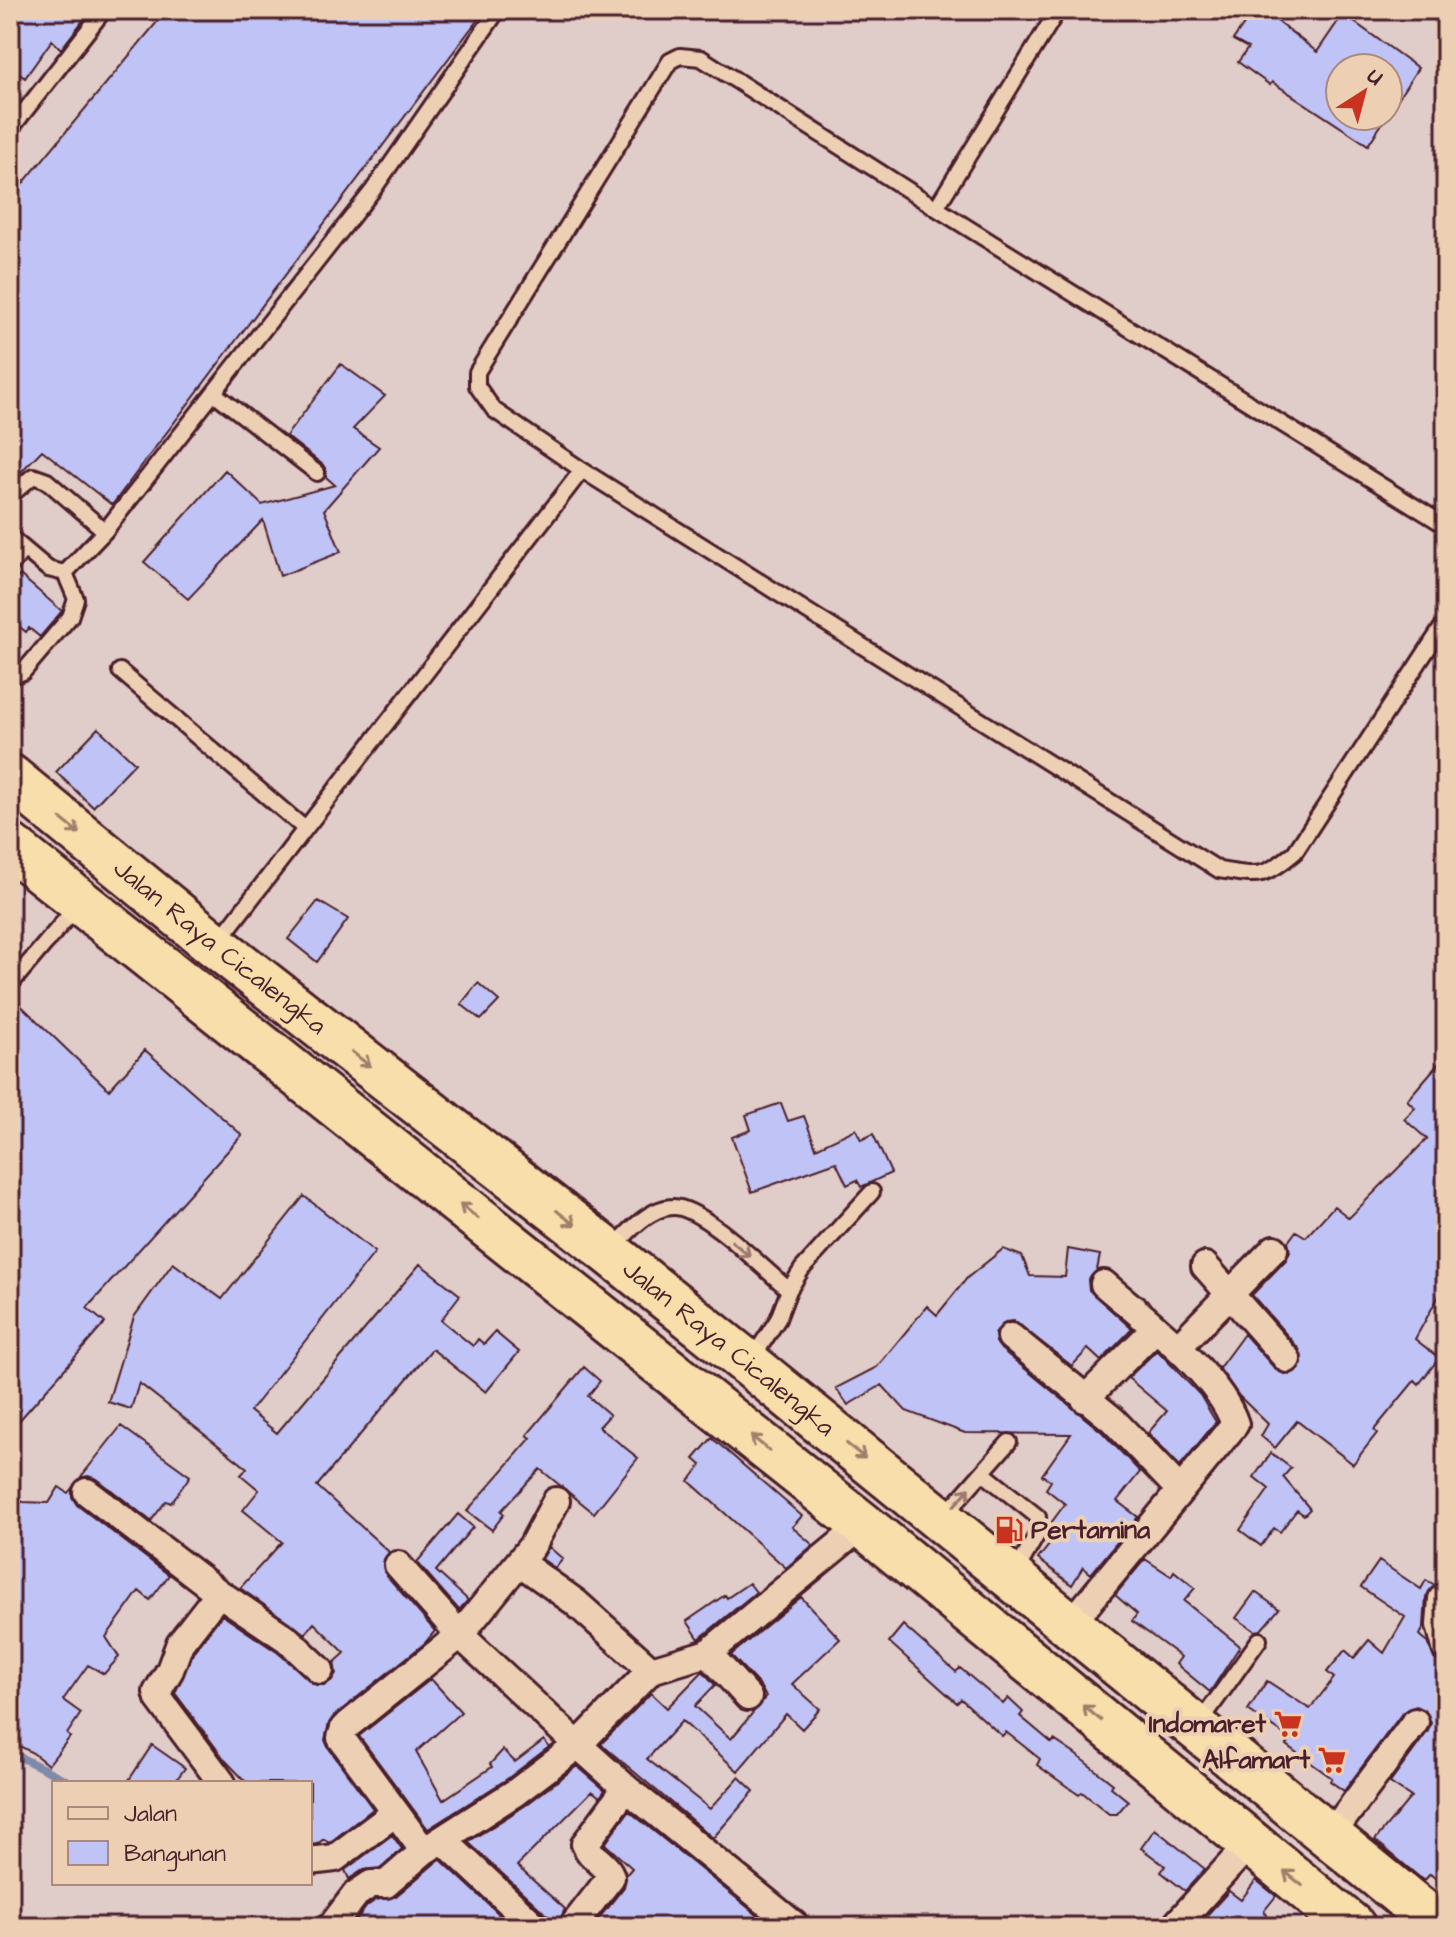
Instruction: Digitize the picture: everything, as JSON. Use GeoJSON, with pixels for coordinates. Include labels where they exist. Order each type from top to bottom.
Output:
{"type":"FeatureCollection","features":[{"type":"Feature","properties":{"kind":"highway","name":"Jalan Raya Cicalengka"},"geometry":{"type":"LineString","coordinates":[[10,777],[215,945],[749,1364],[1441,1927]]}},
{"type":"Feature","properties":{"kind":"highway","name":"Jalan Raya Cicalengka"},"geometry":{"type":"LineString","coordinates":[[10,846],[863,1525],[1353,1927]]}},
{"type":"Feature","properties":{"kind":"street"},"geometry":{"type":"LineString","coordinates":[[1178,1347],[1274,1249]]}},
{"type":"Feature","properties":{"kind":"street"},"geometry":{"type":"LineString","coordinates":[[1205,1266],[1287,1359]]}},
{"type":"Feature","properties":{"kind":"street"},"geometry":{"type":"LineString","coordinates":[[1070,1625],[1235,1424],[1220,1396],[1178,1347],[1104,1284]]}},
{"type":"Feature","properties":{"kind":"street"},"geometry":{"type":"LineString","coordinates":[[1085,1399],[1156,1328]]}},
{"type":"Feature","properties":{"kind":"street"},"geometry":{"type":"LineString","coordinates":[[1011,1337],[1113,1420],[1179,1489]]}},
{"type":"Feature","properties":{"kind":"street"},"geometry":{"type":"LineString","coordinates":[[87,1492],[219,1593],[287,1639],[320,1670]]}},
{"type":"Feature","properties":{"kind":"street"},"geometry":{"type":"LineString","coordinates":[[536,1927],[395,1813],[341,1734],[356,1718],[460,1635],[532,1546],[556,1501]]}},
{"type":"Feature","properties":{"kind":"street"},"geometry":{"type":"LineString","coordinates":[[331,1927],[356,1894],[371,1884],[386,1884],[434,1845],[516,1792],[578,1745],[651,1670],[708,1653],[863,1525]]}},
{"type":"Feature","properties":{"kind":"street"},"geometry":{"type":"LineString","coordinates":[[519,1562],[575,1602],[651,1670]]}},
{"type":"Feature","properties":{"kind":"street"},"geometry":{"type":"LineString","coordinates":[[398,1565],[460,1635],[578,1745],[797,1927]]}},
{"type":"Feature","properties":{"kind":"street"},"geometry":{"type":"LineString","coordinates":[[219,1593],[180,1643],[170,1670],[157,1692],[159,1699],[220,1781]]}},
{"type":"Feature","properties":{"kind":"street"},"geometry":{"type":"LineString","coordinates":[[1442,1599],[1440,1625],[1446,1648]]}},
{"type":"Feature","properties":{"kind":"street"},"geometry":{"type":"LineString","coordinates":[[708,1653],[748,1697]]}},
{"type":"Feature","properties":{"kind":"street"},"geometry":{"type":"LineString","coordinates":[[1330,1836],[1415,1722]]}},
{"type":"Feature","properties":{"kind":"street"},"geometry":{"type":"LineString","coordinates":[[572,1927],[611,1877],[610,1872],[588,1852],[585,1844],[626,1788]]}},
{"type":"Feature","properties":{"kind":"street"},"geometry":{"type":"LineString","coordinates":[[312,1861],[335,1858],[395,1813]]}},
{"type":"Feature","properties":{"kind":"street"},"geometry":{"type":"LineString","coordinates":[[1174,1927],[1250,1843]]}},
{"type":"Feature","properties":{"kind":"lane"},"geometry":{"type":"LineString","coordinates":[[10,130],[15,113],[104,10]]}},
{"type":"Feature","properties":{"kind":"lane"},"geometry":{"type":"LineString","coordinates":[[65,573],[105,531],[373,190],[498,10]]}},
{"type":"Feature","properties":{"kind":"lane"},"geometry":{"type":"LineString","coordinates":[[936,208],[1058,10]]}},
{"type":"Feature","properties":{"kind":"lane"},"geometry":{"type":"LineString","coordinates":[[1446,526],[701,58],[680,56],[670,61],[477,372],[477,386],[494,410],[582,470],[1219,870],[1252,875],[1273,870],[1295,852],[1446,621]]}},
{"type":"Feature","properties":{"kind":"lane"},"geometry":{"type":"LineString","coordinates":[[214,393],[317,473]]}},
{"type":"Feature","properties":{"kind":"lane"},"geometry":{"type":"LineString","coordinates":[[215,945],[582,470]]}},
{"type":"Feature","properties":{"kind":"lane"},"geometry":{"type":"LineString","coordinates":[[10,496],[33,476],[47,481],[105,531]]}},
{"type":"Feature","properties":{"kind":"lane"},"geometry":{"type":"LineString","coordinates":[[10,537],[48,569],[65,573]]}},
{"type":"Feature","properties":{"kind":"lane"},"geometry":{"type":"LineString","coordinates":[[10,566],[24,549]]}},
{"type":"Feature","properties":{"kind":"lane"},"geometry":{"type":"LineString","coordinates":[[10,677],[23,672],[70,617],[76,599],[65,573]]}},
{"type":"Feature","properties":{"kind":"lane"},"geometry":{"type":"LineString","coordinates":[[120,671],[304,828]]}},
{"type":"Feature","properties":{"kind":"lane"},"geometry":{"type":"LineString","coordinates":[[10,985],[81,901]]}},
{"type":"Feature","properties":{"kind":"lane"},"geometry":{"type":"LineString","coordinates":[[749,1364],[778,1319],[789,1290],[802,1269],[872,1192]]}},
{"type":"Feature","properties":{"kind":"lane"},"geometry":{"type":"LineString","coordinates":[[609,1252],[630,1229],[662,1208],[675,1206],[691,1211],[715,1227],[789,1290]]}},
{"type":"Feature","properties":{"kind":"lane"},"geometry":{"type":"LineString","coordinates":[[940,1521],[1009,1442]]}},
{"type":"Feature","properties":{"kind":"lane"},"geometry":{"type":"LineString","coordinates":[[983,1473],[1038,1517],[1038,1533],[1012,1578]]}},
{"type":"Feature","properties":{"kind":"lane"},"geometry":{"type":"LineString","coordinates":[[1196,1727],[1259,1640]]}},
{"type":"Feature","properties":{"kind":"building"},"geometry":{"type":"Polygon","coordinates":[[[10,10],[91,10],[61,49],[52,40],[25,78],[10,66],[10,10]]]}},
{"type":"Feature","properties":{"kind":"building"},"geometry":{"type":"Polygon","coordinates":[[[167,10],[485,10],[112,505],[42,450],[10,483],[10,199],[167,10]]]}},
{"type":"Feature","properties":{"kind":"building"},"geometry":{"type":"Polygon","coordinates":[[[1254,10],[1263,10],[1317,52],[1343,14],[1396,52],[1324,52],[1324,116],[1272,82],[1270,85],[1238,62],[1248,48],[1233,40],[1254,10]]]}},
{"type":"Feature","properties":{"kind":"building"},"geometry":{"type":"Polygon","coordinates":[[[1404,58],[1418,68],[1404,89],[1404,58]]]}},
{"type":"Feature","properties":{"kind":"building"},"geometry":{"type":"Polygon","coordinates":[[[1348,132],[1377,132],[1368,145],[1348,132]]]}},
{"type":"Feature","properties":{"kind":"building"},"geometry":{"type":"Polygon","coordinates":[[[341,364],[385,396],[353,429],[379,447],[324,510],[341,552],[280,576],[263,520],[188,599],[144,562],[225,470],[262,505],[335,485],[326,477],[323,465],[286,436],[341,364]]]}},
{"type":"Feature","properties":{"kind":"building"},"geometry":{"type":"Polygon","coordinates":[[[20,575],[62,611],[40,637],[29,628],[26,632],[10,619],[10,587],[20,575]]]}},
{"type":"Feature","properties":{"kind":"building"},"geometry":{"type":"Polygon","coordinates":[[[98,728],[135,763],[93,807],[56,772],[98,728]]]}},
{"type":"Feature","properties":{"kind":"building"},"geometry":{"type":"Polygon","coordinates":[[[318,901],[348,919],[317,962],[288,939],[318,901]]]}},
{"type":"Feature","properties":{"kind":"building"},"geometry":{"type":"Polygon","coordinates":[[[478,983],[499,1001],[481,1020],[461,1004],[478,983]]]}},
{"type":"Feature","properties":{"kind":"building"},"geometry":{"type":"Polygon","coordinates":[[[10,995],[109,1090],[145,1050],[242,1135],[87,1308],[105,1323],[10,1431],[10,995]]]}},
{"type":"Feature","properties":{"kind":"building"},"geometry":{"type":"Polygon","coordinates":[[[1446,1055],[1446,1283],[1415,1339],[1439,1358],[1419,1384],[1415,1380],[1374,1430],[1377,1433],[1353,1464],[1297,1421],[1275,1448],[1261,1436],[1268,1424],[1239,1396],[1219,1368],[1244,1334],[1276,1370],[1289,1375],[1298,1370],[1302,1363],[1299,1349],[1252,1295],[1286,1260],[1290,1252],[1288,1242],[1296,1231],[1306,1237],[1334,1206],[1349,1218],[1427,1139],[1404,1119],[1415,1108],[1407,1100],[1446,1055]]]}},
{"type":"Feature","properties":{"kind":"building"},"geometry":{"type":"Polygon","coordinates":[[[781,1103],[788,1121],[804,1116],[816,1148],[856,1129],[861,1140],[873,1134],[891,1173],[861,1187],[857,1180],[847,1185],[836,1162],[752,1192],[732,1137],[751,1130],[746,1115],[781,1103]]]}},
{"type":"Feature","properties":{"kind":"building"},"geometry":{"type":"Polygon","coordinates":[[[304,1196],[375,1252],[250,1411],[277,1433],[420,1264],[460,1295],[441,1320],[473,1346],[478,1339],[484,1344],[495,1332],[519,1352],[486,1392],[432,1349],[317,1486],[389,1552],[383,1561],[386,1575],[435,1631],[425,1643],[329,1723],[325,1740],[328,1747],[373,1809],[329,1843],[324,1839],[312,1845],[312,1781],[245,1781],[225,1760],[175,1693],[194,1651],[222,1615],[277,1652],[316,1685],[325,1685],[332,1680],[336,1673],[334,1663],[345,1653],[314,1623],[305,1634],[240,1588],[282,1542],[243,1510],[259,1490],[241,1475],[247,1468],[139,1383],[131,1409],[108,1402],[134,1317],[173,1263],[222,1299],[304,1196]]]}},
{"type":"Feature","properties":{"kind":"building"},"geometry":{"type":"Polygon","coordinates":[[[1003,1249],[1022,1256],[1030,1276],[1065,1277],[1068,1249],[1100,1255],[1097,1270],[1088,1280],[1089,1290],[1132,1329],[1101,1361],[1088,1349],[1072,1366],[1014,1321],[1005,1322],[995,1334],[1001,1349],[1102,1432],[1140,1472],[1117,1501],[1138,1517],[1091,1574],[1083,1567],[1072,1585],[1038,1559],[1053,1540],[1048,1535],[1048,1527],[1065,1504],[1046,1489],[1051,1481],[1042,1475],[1071,1434],[965,1433],[906,1411],[882,1385],[848,1405],[836,1388],[877,1367],[927,1306],[937,1315],[967,1278],[1003,1249]]]}},
{"type":"Feature","properties":{"kind":"building"},"geometry":{"type":"Polygon","coordinates":[[[1157,1350],[1200,1395],[1216,1422],[1180,1466],[1148,1433],[1167,1411],[1128,1378],[1157,1350]]]}},
{"type":"Feature","properties":{"kind":"building"},"geometry":{"type":"Polygon","coordinates":[[[584,1367],[600,1381],[588,1396],[610,1415],[599,1427],[638,1458],[594,1513],[540,1469],[501,1511],[504,1514],[492,1530],[467,1511],[531,1438],[527,1435],[584,1367]]]}},
{"type":"Feature","properties":{"kind":"building"},"geometry":{"type":"Polygon","coordinates":[[[121,1426],[190,1476],[171,1503],[166,1501],[151,1521],[97,1479],[88,1476],[80,1478],[121,1426]]]}},
{"type":"Feature","properties":{"kind":"building"},"geometry":{"type":"Polygon","coordinates":[[[712,1438],[802,1516],[792,1527],[813,1545],[786,1568],[689,1481],[701,1465],[694,1459],[712,1438]]]}},
{"type":"Feature","properties":{"kind":"building"},"geometry":{"type":"Polygon","coordinates":[[[1271,1453],[1291,1468],[1283,1477],[1310,1509],[1304,1515],[1297,1510],[1280,1532],[1274,1528],[1261,1546],[1240,1530],[1269,1489],[1254,1477],[1271,1453]]]}},
{"type":"Feature","properties":{"kind":"building"},"geometry":{"type":"Polygon","coordinates":[[[59,1487],[68,1493],[72,1488],[72,1497],[77,1505],[169,1575],[150,1600],[139,1591],[106,1637],[119,1657],[104,1674],[88,1665],[63,1700],[81,1713],[67,1734],[70,1737],[48,1765],[10,1741],[10,1494],[23,1502],[49,1503],[59,1487]]]}},
{"type":"Feature","properties":{"kind":"building"},"geometry":{"type":"Polygon","coordinates":[[[458,1514],[473,1527],[436,1571],[468,1600],[459,1610],[417,1562],[458,1514]]]}},
{"type":"Feature","properties":{"kind":"building"},"geometry":{"type":"Polygon","coordinates":[[[549,1547],[563,1559],[555,1568],[542,1559],[549,1547]]]}},
{"type":"Feature","properties":{"kind":"building"},"geometry":{"type":"Polygon","coordinates":[[[1145,1559],[1171,1576],[1174,1571],[1195,1588],[1184,1601],[1240,1646],[1210,1692],[1176,1664],[1181,1657],[1132,1621],[1137,1614],[1115,1595],[1145,1559]]]}},
{"type":"Feature","properties":{"kind":"building"},"geometry":{"type":"Polygon","coordinates":[[[1379,1561],[1421,1589],[1426,1580],[1435,1585],[1426,1597],[1424,1627],[1420,1635],[1428,1642],[1434,1659],[1446,1664],[1446,1887],[1430,1874],[1424,1881],[1375,1840],[1411,1797],[1390,1783],[1428,1731],[1431,1723],[1425,1710],[1416,1706],[1403,1712],[1344,1791],[1330,1781],[1332,1778],[1286,1745],[1291,1739],[1248,1710],[1267,1681],[1310,1709],[1334,1678],[1327,1672],[1345,1650],[1354,1658],[1369,1640],[1384,1653],[1405,1617],[1361,1587],[1379,1561]]]}},
{"type":"Feature","properties":{"kind":"building"},"geometry":{"type":"Polygon","coordinates":[[[749,1583],[756,1592],[699,1639],[687,1621],[749,1583]]]}},
{"type":"Feature","properties":{"kind":"building"},"geometry":{"type":"Polygon","coordinates":[[[1255,1592],[1279,1609],[1261,1630],[1255,1631],[1236,1618],[1255,1592]]]}},
{"type":"Feature","properties":{"kind":"building"},"geometry":{"type":"Polygon","coordinates":[[[801,1597],[840,1639],[792,1684],[820,1709],[802,1729],[786,1714],[738,1771],[682,1721],[647,1759],[710,1809],[739,1777],[754,1791],[713,1838],[601,1744],[651,1693],[667,1708],[703,1671],[715,1685],[695,1706],[731,1739],[766,1697],[760,1686],[731,1655],[801,1597]]]}},
{"type":"Feature","properties":{"kind":"building"},"geometry":{"type":"Polygon","coordinates":[[[903,1625],[956,1672],[960,1668],[1003,1704],[1008,1698],[1023,1712],[1020,1716],[1052,1743],[1054,1740],[1075,1754],[1113,1784],[1111,1787],[1128,1801],[1117,1814],[1109,1814],[1082,1792],[1079,1795],[1037,1765],[1040,1759],[1006,1732],[1002,1736],[961,1699],[957,1703],[889,1642],[903,1625]]]}},
{"type":"Feature","properties":{"kind":"building"},"geometry":{"type":"Polygon","coordinates":[[[431,1679],[461,1712],[416,1752],[443,1800],[492,1767],[490,1764],[503,1750],[515,1762],[544,1740],[549,1747],[507,1779],[428,1829],[359,1736],[431,1679]]]}},
{"type":"Feature","properties":{"kind":"building"},"geometry":{"type":"Polygon","coordinates":[[[152,1745],[185,1768],[175,1781],[128,1781],[152,1745]]]}},
{"type":"Feature","properties":{"kind":"building"},"geometry":{"type":"Polygon","coordinates":[[[577,1766],[605,1790],[600,1797],[592,1791],[517,1866],[565,1909],[556,1927],[552,1927],[547,1915],[468,1842],[526,1805],[577,1766]]]}},
{"type":"Feature","properties":{"kind":"building"},"geometry":{"type":"Polygon","coordinates":[[[629,1811],[772,1927],[592,1927],[624,1887],[626,1875],[632,1868],[605,1844],[629,1811]]]}},
{"type":"Feature","properties":{"kind":"building"},"geometry":{"type":"Polygon","coordinates":[[[1155,1829],[1205,1869],[1185,1891],[1161,1872],[1165,1866],[1141,1848],[1155,1829]]]}},
{"type":"Feature","properties":{"kind":"building"},"geometry":{"type":"Polygon","coordinates":[[[392,1835],[402,1849],[380,1868],[363,1870],[349,1879],[345,1870],[392,1835]]]}},
{"type":"Feature","properties":{"kind":"building"},"geometry":{"type":"Polygon","coordinates":[[[440,1859],[499,1914],[489,1927],[351,1927],[367,1906],[376,1900],[396,1896],[440,1859]]]}},
{"type":"Feature","properties":{"kind":"building"},"geometry":{"type":"Polygon","coordinates":[[[1256,1880],[1276,1896],[1264,1911],[1267,1915],[1254,1927],[1237,1927],[1225,1916],[1216,1927],[1196,1927],[1229,1891],[1241,1900],[1256,1880]]]}},
{"type":"Feature","properties":{"kind":"waterway"},"geometry":{"type":"LineString","coordinates":[[10,1752],[68,1781]]}},
{"type":"Feature","properties":{"kind":"place","name":"Pertamina"},"geometry":{"type":"Point","coordinates":[1009,1530]}},
{"type":"Feature","properties":{"kind":"place","name":"Indomaret"},"geometry":{"type":"Point","coordinates":[1288,1724]}},
{"type":"Feature","properties":{"kind":"place","name":"Alfamart"},"geometry":{"type":"Point","coordinates":[1332,1760]}}]}
